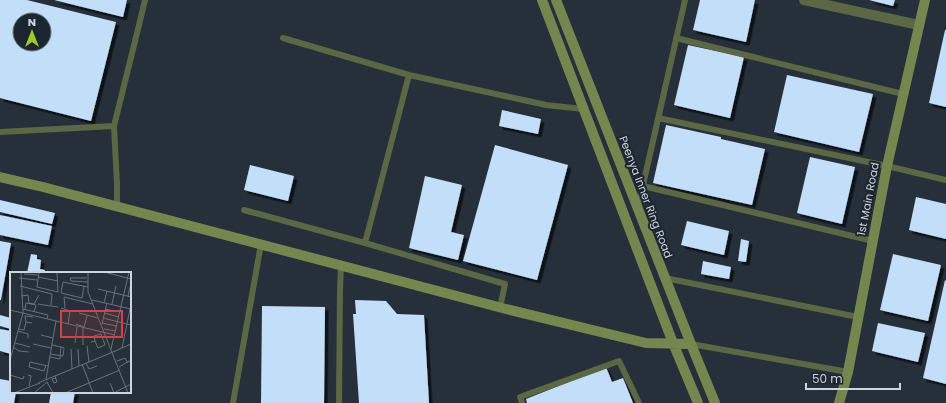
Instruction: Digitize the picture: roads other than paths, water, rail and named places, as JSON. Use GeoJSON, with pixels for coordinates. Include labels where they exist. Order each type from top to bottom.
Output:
{"type":"FeatureCollection","features":[{"type":"Feature","properties":{"kind":"street"},"geometry":{"type":"LineString","coordinates":[[542,0],[664,322],[698,403]]}},
{"type":"Feature","properties":{"kind":"street","name":"Peenya Inner Ring Road"},"geometry":{"type":"LineString","coordinates":[[556,0],[682,323],[715,403]]}},
{"type":"Feature","properties":{"kind":"street"},"geometry":{"type":"LineString","coordinates":[[804,0],[919,25]]}},
{"type":"Feature","properties":{"kind":"street","name":"1st Main Road"},"geometry":{"type":"LineString","coordinates":[[839,403],[848,372],[887,166],[925,0]]}},
{"type":"Feature","properties":{"kind":"street"},"geometry":{"type":"LineString","coordinates":[[0,177],[44,186],[500,308],[646,343],[691,344]]}},
{"type":"Feature","properties":{"kind":"street"},"geometry":{"type":"LineString","coordinates":[[664,322],[682,323]]}},
{"type":"Feature","properties":{"kind":"lane"},"geometry":{"type":"LineString","coordinates":[[117,206],[114,126],[145,0]]}},
{"type":"Feature","properties":{"kind":"lane"},"geometry":{"type":"LineString","coordinates":[[638,208],[685,0]]}},
{"type":"Feature","properties":{"kind":"lane"},"geometry":{"type":"LineString","coordinates":[[283,38],[409,75],[546,105],[583,109]]}},
{"type":"Feature","properties":{"kind":"lane"},"geometry":{"type":"LineString","coordinates":[[676,38],[903,94]]}},
{"type":"Feature","properties":{"kind":"lane"},"geometry":{"type":"LineString","coordinates":[[365,243],[409,75]]}},
{"type":"Feature","properties":{"kind":"lane"},"geometry":{"type":"LineString","coordinates":[[658,118],[887,166],[946,180]]}},
{"type":"Feature","properties":{"kind":"lane"},"geometry":{"type":"LineString","coordinates":[[0,132],[114,126]]}},
{"type":"Feature","properties":{"kind":"lane"},"geometry":{"type":"LineString","coordinates":[[643,186],[872,241]]}},
{"type":"Feature","properties":{"kind":"lane"},"geometry":{"type":"LineString","coordinates":[[244,210],[365,243],[505,284],[500,308]]}},
{"type":"Feature","properties":{"kind":"lane"},"geometry":{"type":"LineString","coordinates":[[233,403],[261,244]]}},
{"type":"Feature","properties":{"kind":"lane"},"geometry":{"type":"LineString","coordinates":[[339,403],[341,265]]}},
{"type":"Feature","properties":{"kind":"lane"},"geometry":{"type":"LineString","coordinates":[[665,278],[858,317]]}},
{"type":"Feature","properties":{"kind":"lane"},"geometry":{"type":"LineString","coordinates":[[691,344],[848,372]]}},
{"type":"Feature","properties":{"kind":"lane"},"geometry":{"type":"LineString","coordinates":[[522,403],[520,397],[619,361],[639,403]]}}]}
